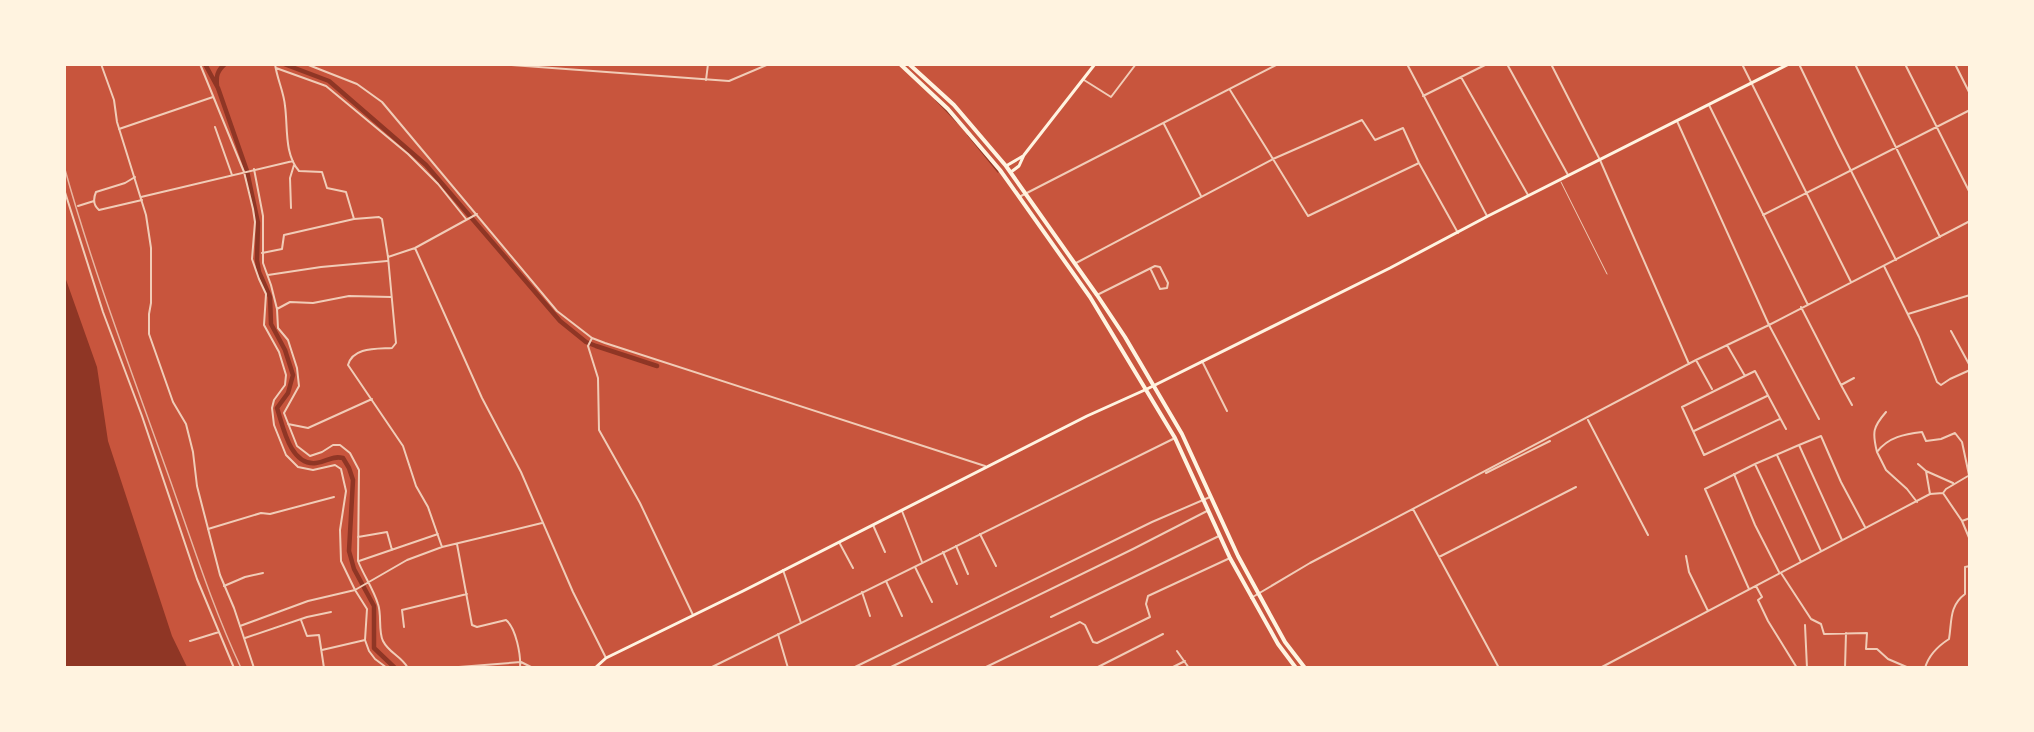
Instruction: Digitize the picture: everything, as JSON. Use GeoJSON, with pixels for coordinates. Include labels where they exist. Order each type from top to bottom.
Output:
{"type":"FeatureCollection","features":[{"type":"Feature","properties":{"kind":"highway"},"geometry":{"type":"LineString","coordinates":[[900,64],[948,109],[1000,170],[1090,297],[1175,438],[1219,536],[1251,598],[1283,653],[1296,668]]}},
{"type":"Feature","properties":{"kind":"highway"},"geometry":{"type":"LineString","coordinates":[[909,64],[954,105],[1006,166],[1077,263],[1125,337],[1182,435],[1226,534],[1290,650],[1305,668]]}},
{"type":"Feature","properties":{"kind":"highway"},"geometry":{"type":"LineString","coordinates":[[1000,170],[1006,166]]}},
{"type":"Feature","properties":{"kind":"highway"},"geometry":{"type":"LineString","coordinates":[[1005,177],[1011,172]]}},
{"type":"Feature","properties":{"kind":"main road"},"geometry":{"type":"LineString","coordinates":[[1011,172],[1019,166],[1024,155],[1095,64]]}},
{"type":"Feature","properties":{"kind":"main road"},"geometry":{"type":"LineString","coordinates":[[595,668],[606,658],[1088,416],[1147,389],[1789,64]]}},
{"type":"Feature","properties":{"kind":"main road"},"geometry":{"type":"LineString","coordinates":[[1006,166],[1024,155]]}},
{"type":"Feature","properties":{"kind":"street"},"geometry":{"type":"LineString","coordinates":[[101,64],[114,100],[119,129],[142,199],[151,248],[149,334],[168,389],[188,431],[197,486],[208,529],[224,586],[245,638],[254,668]]}},
{"type":"Feature","properties":{"kind":"street"},"geometry":{"type":"LineString","coordinates":[[200,64],[244,172],[255,222],[252,259],[266,294],[264,325],[279,352],[286,375],[285,385],[274,400],[273,421],[286,455],[298,467],[313,470],[335,465],[341,469],[346,492],[340,530],[341,556],[367,609],[365,640],[369,651],[387,668]]}},
{"type":"Feature","properties":{"kind":"street"},"geometry":{"type":"LineString","coordinates":[[306,64],[352,82],[382,102],[557,311],[591,339],[987,467]]}},
{"type":"Feature","properties":{"kind":"street"},"geometry":{"type":"LineString","coordinates":[[498,64],[552,66],[729,81],[769,64]]}},
{"type":"Feature","properties":{"kind":"street"},"geometry":{"type":"LineString","coordinates":[[706,80],[708,64]]}},
{"type":"Feature","properties":{"kind":"street"},"geometry":{"type":"LineString","coordinates":[[757,64],[760,69]]}},
{"type":"Feature","properties":{"kind":"street"},"geometry":{"type":"LineString","coordinates":[[1084,81],[1111,97],[1136,64]]}},
{"type":"Feature","properties":{"kind":"street"},"geometry":{"type":"LineString","coordinates":[[1019,197],[1278,64]]}},
{"type":"Feature","properties":{"kind":"street"},"geometry":{"type":"LineString","coordinates":[[1407,64],[1488,216]]}},
{"type":"Feature","properties":{"kind":"street"},"geometry":{"type":"LineString","coordinates":[[1424,96],[1487,64]]}},
{"type":"Feature","properties":{"kind":"street"},"geometry":{"type":"LineString","coordinates":[[1507,64],[1569,176]]}},
{"type":"Feature","properties":{"kind":"street"},"geometry":{"type":"LineString","coordinates":[[1551,64],[1600,160],[1689,364]]}},
{"type":"Feature","properties":{"kind":"street"},"geometry":{"type":"LineString","coordinates":[[1742,64],[1851,283]]}},
{"type":"Feature","properties":{"kind":"street"},"geometry":{"type":"LineString","coordinates":[[1800,64],[1896,260]]}},
{"type":"Feature","properties":{"kind":"street"},"geometry":{"type":"LineString","coordinates":[[1855,64],[1941,237]]}},
{"type":"Feature","properties":{"kind":"street"},"geometry":{"type":"LineString","coordinates":[[1905,64],[1970,193]]}},
{"type":"Feature","properties":{"kind":"street"},"geometry":{"type":"LineString","coordinates":[[1955,64],[1970,94]]}},
{"type":"Feature","properties":{"kind":"street"},"geometry":{"type":"LineString","coordinates":[[275,66],[326,86],[408,154],[469,218]]}},
{"type":"Feature","properties":{"kind":"street"},"geometry":{"type":"LineString","coordinates":[[275,66],[285,105],[286,135],[294,165],[299,171],[322,172],[327,188],[346,192],[354,219]]}},
{"type":"Feature","properties":{"kind":"street"},"geometry":{"type":"LineString","coordinates":[[1461,77],[1529,196]]}},
{"type":"Feature","properties":{"kind":"street"},"geometry":{"type":"LineString","coordinates":[[1230,90],[1308,216],[1419,163]]}},
{"type":"Feature","properties":{"kind":"street"},"geometry":{"type":"LineString","coordinates":[[119,129],[214,97]]}},
{"type":"Feature","properties":{"kind":"street"},"geometry":{"type":"LineString","coordinates":[[1709,105],[1808,305]]}},
{"type":"Feature","properties":{"kind":"street"},"geometry":{"type":"LineString","coordinates":[[1763,215],[1970,110]]}},
{"type":"Feature","properties":{"kind":"street"},"geometry":{"type":"LineString","coordinates":[[1077,263],[1273,159],[1362,120],[1375,140],[1403,128],[1419,163],[1458,232]]}},
{"type":"Feature","properties":{"kind":"street"},"geometry":{"type":"LineString","coordinates":[[1677,121],[1769,325],[1819,419]]}},
{"type":"Feature","properties":{"kind":"street"},"geometry":{"type":"LineString","coordinates":[[1164,124],[1202,197]]}},
{"type":"Feature","properties":{"kind":"street"},"geometry":{"type":"LineString","coordinates":[[215,127],[232,175]]}},
{"type":"Feature","properties":{"kind":"street"},"geometry":{"type":"LineString","coordinates":[[135,176],[125,183],[96,192],[95,207],[99,210],[293,161]]}},
{"type":"Feature","properties":{"kind":"street"},"geometry":{"type":"LineString","coordinates":[[291,208],[290,176],[294,165]]}},
{"type":"Feature","properties":{"kind":"street"},"geometry":{"type":"LineString","coordinates":[[252,170],[263,216],[263,262],[277,309],[278,328],[288,340],[297,368],[299,386],[284,413],[287,423],[297,446],[310,456],[333,445],[340,445],[350,453],[359,470],[358,561],[379,606],[381,638],[388,650],[403,658],[408,668]]}},
{"type":"Feature","properties":{"kind":"street"},"geometry":{"type":"LineString","coordinates":[[64,189],[103,312],[194,568],[234,668]]}},
{"type":"Feature","properties":{"kind":"street"},"geometry":{"type":"LineString","coordinates":[[78,206],[94,201]]}},
{"type":"Feature","properties":{"kind":"street"},"geometry":{"type":"LineString","coordinates":[[268,275],[388,259],[415,248],[477,214]]}},
{"type":"Feature","properties":{"kind":"street"},"geometry":{"type":"LineString","coordinates":[[262,253],[282,249],[284,235],[354,219],[379,217],[382,219],[388,259],[395,346],[354,354],[348,365],[403,446],[416,486],[428,507],[442,547]]}},
{"type":"Feature","properties":{"kind":"street"},"geometry":{"type":"LineString","coordinates":[[1251,598],[1304,567],[1696,360],[1769,325],[1970,221]]}},
{"type":"Feature","properties":{"kind":"street"},"geometry":{"type":"LineString","coordinates":[[415,248],[482,398],[521,472],[573,592],[606,658]]}},
{"type":"Feature","properties":{"kind":"street"},"geometry":{"type":"LineString","coordinates":[[1097,295],[1155,266],[1160,267],[1168,283],[1167,288],[1160,288],[1151,270]]}},
{"type":"Feature","properties":{"kind":"street"},"geometry":{"type":"LineString","coordinates":[[1884,266],[1936,379],[1941,385],[1970,370]]}},
{"type":"Feature","properties":{"kind":"street"},"geometry":{"type":"LineString","coordinates":[[1908,314],[1970,295]]}},
{"type":"Feature","properties":{"kind":"street"},"geometry":{"type":"LineString","coordinates":[[277,309],[290,302],[314,303],[349,296],[391,297]]}},
{"type":"Feature","properties":{"kind":"street"},"geometry":{"type":"LineString","coordinates":[[1802,308],[1852,405]]}},
{"type":"Feature","properties":{"kind":"street"},"geometry":{"type":"LineString","coordinates":[[1951,331],[1970,366]]}},
{"type":"Feature","properties":{"kind":"street"},"geometry":{"type":"LineString","coordinates":[[591,339],[588,346],[598,378],[600,432],[640,503],[693,615]]}},
{"type":"Feature","properties":{"kind":"street"},"geometry":{"type":"LineString","coordinates":[[1727,345],[1745,376]]}},
{"type":"Feature","properties":{"kind":"street"},"geometry":{"type":"LineString","coordinates":[[1696,360],[1713,390]]}},
{"type":"Feature","properties":{"kind":"street"},"geometry":{"type":"LineString","coordinates":[[1202,361],[1227,411]]}},
{"type":"Feature","properties":{"kind":"street"},"geometry":{"type":"LineString","coordinates":[[1780,419],[1704,455],[1682,406],[1755,371],[1786,429]]}},
{"type":"Feature","properties":{"kind":"street"},"geometry":{"type":"LineString","coordinates":[[1841,386],[1854,378]]}},
{"type":"Feature","properties":{"kind":"street"},"geometry":{"type":"LineString","coordinates":[[1694,431],[1768,395]]}},
{"type":"Feature","properties":{"kind":"street"},"geometry":{"type":"LineString","coordinates":[[287,423],[308,428],[372,399]]}},
{"type":"Feature","properties":{"kind":"street"},"geometry":{"type":"LineString","coordinates":[[1886,412],[1877,421],[1874,429],[1877,452],[1886,470],[1907,489],[1917,502]]}},
{"type":"Feature","properties":{"kind":"street"},"geometry":{"type":"LineString","coordinates":[[1587,419],[1648,535]]}},
{"type":"Feature","properties":{"kind":"street"},"geometry":{"type":"LineString","coordinates":[[1600,668],[1865,527],[1930,494],[1943,493],[1969,475],[1962,442],[1955,432],[1941,440],[1926,441],[1922,432],[1898,437],[1884,443],[1877,452]]}},
{"type":"Feature","properties":{"kind":"street"},"geometry":{"type":"LineString","coordinates":[[1749,589],[1705,489],[1755,464],[1821,436],[1841,482],[1865,527]]}},
{"type":"Feature","properties":{"kind":"street"},"geometry":{"type":"LineString","coordinates":[[711,668],[1175,438]]}},
{"type":"Feature","properties":{"kind":"street"},"geometry":{"type":"LineString","coordinates":[[1413,509],[1550,441]]}},
{"type":"Feature","properties":{"kind":"street"},"geometry":{"type":"LineString","coordinates":[[1799,446],[1842,540]]}},
{"type":"Feature","properties":{"kind":"street"},"geometry":{"type":"LineString","coordinates":[[1777,455],[1821,552]]}},
{"type":"Feature","properties":{"kind":"street"},"geometry":{"type":"LineString","coordinates":[[1755,464],[1801,562]]}},
{"type":"Feature","properties":{"kind":"street"},"geometry":{"type":"LineString","coordinates":[[1918,464],[1926,471],[1954,484]]}},
{"type":"Feature","properties":{"kind":"street"},"geometry":{"type":"LineString","coordinates":[[1926,471],[1930,494]]}},
{"type":"Feature","properties":{"kind":"street"},"geometry":{"type":"LineString","coordinates":[[1734,474],[1755,525],[1780,573],[1811,619],[1818,620],[1821,624],[1824,634],[1867,633],[1866,649],[1877,649],[1888,659],[1909,668]]}},
{"type":"Feature","properties":{"kind":"street"},"geometry":{"type":"LineString","coordinates":[[1439,557],[1576,487]]}},
{"type":"Feature","properties":{"kind":"street"},"geometry":{"type":"LineString","coordinates":[[1943,493],[1962,521],[1970,540]]}},
{"type":"Feature","properties":{"kind":"street"},"geometry":{"type":"LineString","coordinates":[[208,529],[261,513],[270,514],[334,497]]}},
{"type":"Feature","properties":{"kind":"street"},"geometry":{"type":"LineString","coordinates":[[853,668],[1152,522],[1210,497]]}},
{"type":"Feature","properties":{"kind":"street"},"geometry":{"type":"LineString","coordinates":[[1413,509],[1499,668]]}},
{"type":"Feature","properties":{"kind":"street"},"geometry":{"type":"LineString","coordinates":[[902,511],[922,562]]}},
{"type":"Feature","properties":{"kind":"street"},"geometry":{"type":"LineString","coordinates":[[889,668],[1208,511]]}},
{"type":"Feature","properties":{"kind":"street"},"geometry":{"type":"LineString","coordinates":[[1962,521],[1970,518]]}},
{"type":"Feature","properties":{"kind":"street"},"geometry":{"type":"LineString","coordinates":[[240,626],[308,601],[356,590],[406,560],[442,547],[543,523]]}},
{"type":"Feature","properties":{"kind":"street"},"geometry":{"type":"LineString","coordinates":[[873,525],[885,552]]}},
{"type":"Feature","properties":{"kind":"street"},"geometry":{"type":"LineString","coordinates":[[358,537],[387,532],[392,550]]}},
{"type":"Feature","properties":{"kind":"street"},"geometry":{"type":"LineString","coordinates":[[358,561],[438,534]]}},
{"type":"Feature","properties":{"kind":"street"},"geometry":{"type":"LineString","coordinates":[[980,534],[996,566]]}},
{"type":"Feature","properties":{"kind":"street"},"geometry":{"type":"LineString","coordinates":[[1051,617],[1219,536]]}},
{"type":"Feature","properties":{"kind":"street"},"geometry":{"type":"LineString","coordinates":[[840,542],[852,568]]}},
{"type":"Feature","properties":{"kind":"street"},"geometry":{"type":"LineString","coordinates":[[457,544],[473,626],[506,620],[510,622],[521,662],[520,668]]}},
{"type":"Feature","properties":{"kind":"street"},"geometry":{"type":"LineString","coordinates":[[956,546],[968,574]]}},
{"type":"Feature","properties":{"kind":"street"},"geometry":{"type":"LineString","coordinates":[[943,552],[957,584]]}},
{"type":"Feature","properties":{"kind":"street"},"geometry":{"type":"LineString","coordinates":[[1686,556],[1689,572],[1708,611]]}},
{"type":"Feature","properties":{"kind":"street"},"geometry":{"type":"LineString","coordinates":[[984,668],[1077,623],[1084,625],[1093,642],[1097,643],[1150,617],[1146,604],[1148,596],[1230,558]]}},
{"type":"Feature","properties":{"kind":"street"},"geometry":{"type":"LineString","coordinates":[[1925,668],[1930,655],[1949,639],[1954,607],[1957,600],[1965,594],[1965,567],[1970,566]]}},
{"type":"Feature","properties":{"kind":"street"},"geometry":{"type":"LineString","coordinates":[[915,567],[932,602]]}},
{"type":"Feature","properties":{"kind":"street"},"geometry":{"type":"LineString","coordinates":[[783,570],[801,623]]}},
{"type":"Feature","properties":{"kind":"street"},"geometry":{"type":"LineString","coordinates":[[224,586],[263,573]]}},
{"type":"Feature","properties":{"kind":"street"},"geometry":{"type":"LineString","coordinates":[[886,581],[902,616]]}},
{"type":"Feature","properties":{"kind":"street"},"geometry":{"type":"LineString","coordinates":[[1756,586],[1762,597],[1758,600],[1768,621],[1797,668]]}},
{"type":"Feature","properties":{"kind":"street"},"geometry":{"type":"LineString","coordinates":[[862,592],[870,616]]}},
{"type":"Feature","properties":{"kind":"street"},"geometry":{"type":"LineString","coordinates":[[404,627],[402,610],[466,594]]}},
{"type":"Feature","properties":{"kind":"street"},"geometry":{"type":"LineString","coordinates":[[245,638],[301,619],[331,612]]}},
{"type":"Feature","properties":{"kind":"street"},"geometry":{"type":"LineString","coordinates":[[301,619],[305,634],[309,637],[319,636],[324,668]]}},
{"type":"Feature","properties":{"kind":"street"},"geometry":{"type":"LineString","coordinates":[[1805,625],[1807,668]]}},
{"type":"Feature","properties":{"kind":"street"},"geometry":{"type":"LineString","coordinates":[[190,641],[219,632]]}},
{"type":"Feature","properties":{"kind":"street"},"geometry":{"type":"LineString","coordinates":[[1845,668],[1846,633]]}},
{"type":"Feature","properties":{"kind":"street"},"geometry":{"type":"LineString","coordinates":[[778,634],[788,668]]}},
{"type":"Feature","properties":{"kind":"street"},"geometry":{"type":"LineString","coordinates":[[1096,668],[1163,634]]}},
{"type":"Feature","properties":{"kind":"street"},"geometry":{"type":"LineString","coordinates":[[322,650],[365,640]]}},
{"type":"Feature","properties":{"kind":"street"},"geometry":{"type":"LineString","coordinates":[[1177,651],[1190,668]]}},
{"type":"Feature","properties":{"kind":"street"},"geometry":{"type":"LineString","coordinates":[[1171,668],[1185,661]]}},
{"type":"Feature","properties":{"kind":"street"},"geometry":{"type":"LineString","coordinates":[[446,668],[521,662],[531,667],[542,668]]}},
{"type":"Feature","properties":{"kind":"street"},"geometry":{"type":"LineString","coordinates":[[1105,663],[1107,668]]}},
{"type":"Feature","properties":{"kind":"lane"},"geometry":{"type":"LineString","coordinates":[[1560,180],[1607,274]]}},
{"type":"Feature","properties":{"kind":"shaded area"},"geometry":{"type":"Polygon","coordinates":[[[64,274],[97,367],[108,441],[172,636],[187,667],[65,667],[64,274]]]}},
{"type":"Feature","properties":{"kind":"waterway"},"geometry":{"type":"LineString","coordinates":[[205,64],[218,88],[247,171],[258,223],[259,272],[270,297],[271,324],[285,350],[293,375],[288,393],[277,408],[282,425],[289,443],[300,458],[316,463],[336,457],[343,458],[349,468],[353,480],[349,551],[354,569],[374,606],[374,648],[395,668]]}},
{"type":"Feature","properties":{"kind":"waterway"},"geometry":{"type":"LineString","coordinates":[[217,86],[218,74],[225,64]]}},
{"type":"Feature","properties":{"kind":"waterway"},"geometry":{"type":"LineString","coordinates":[[284,64],[329,81],[426,165],[560,321],[586,342],[657,366]]}},
{"type":"Feature","properties":{"kind":"waterway"},"geometry":{"type":"LineString","coordinates":[[936,100],[957,122]]}},
{"type":"Feature","properties":{"kind":"waterway"},"geometry":{"type":"LineString","coordinates":[[968,135],[998,172]]}},
{"type":"Feature","properties":{"kind":"railway"},"geometry":{"type":"LineString","coordinates":[[64,166],[124,353],[210,592],[241,668]]}}]}
